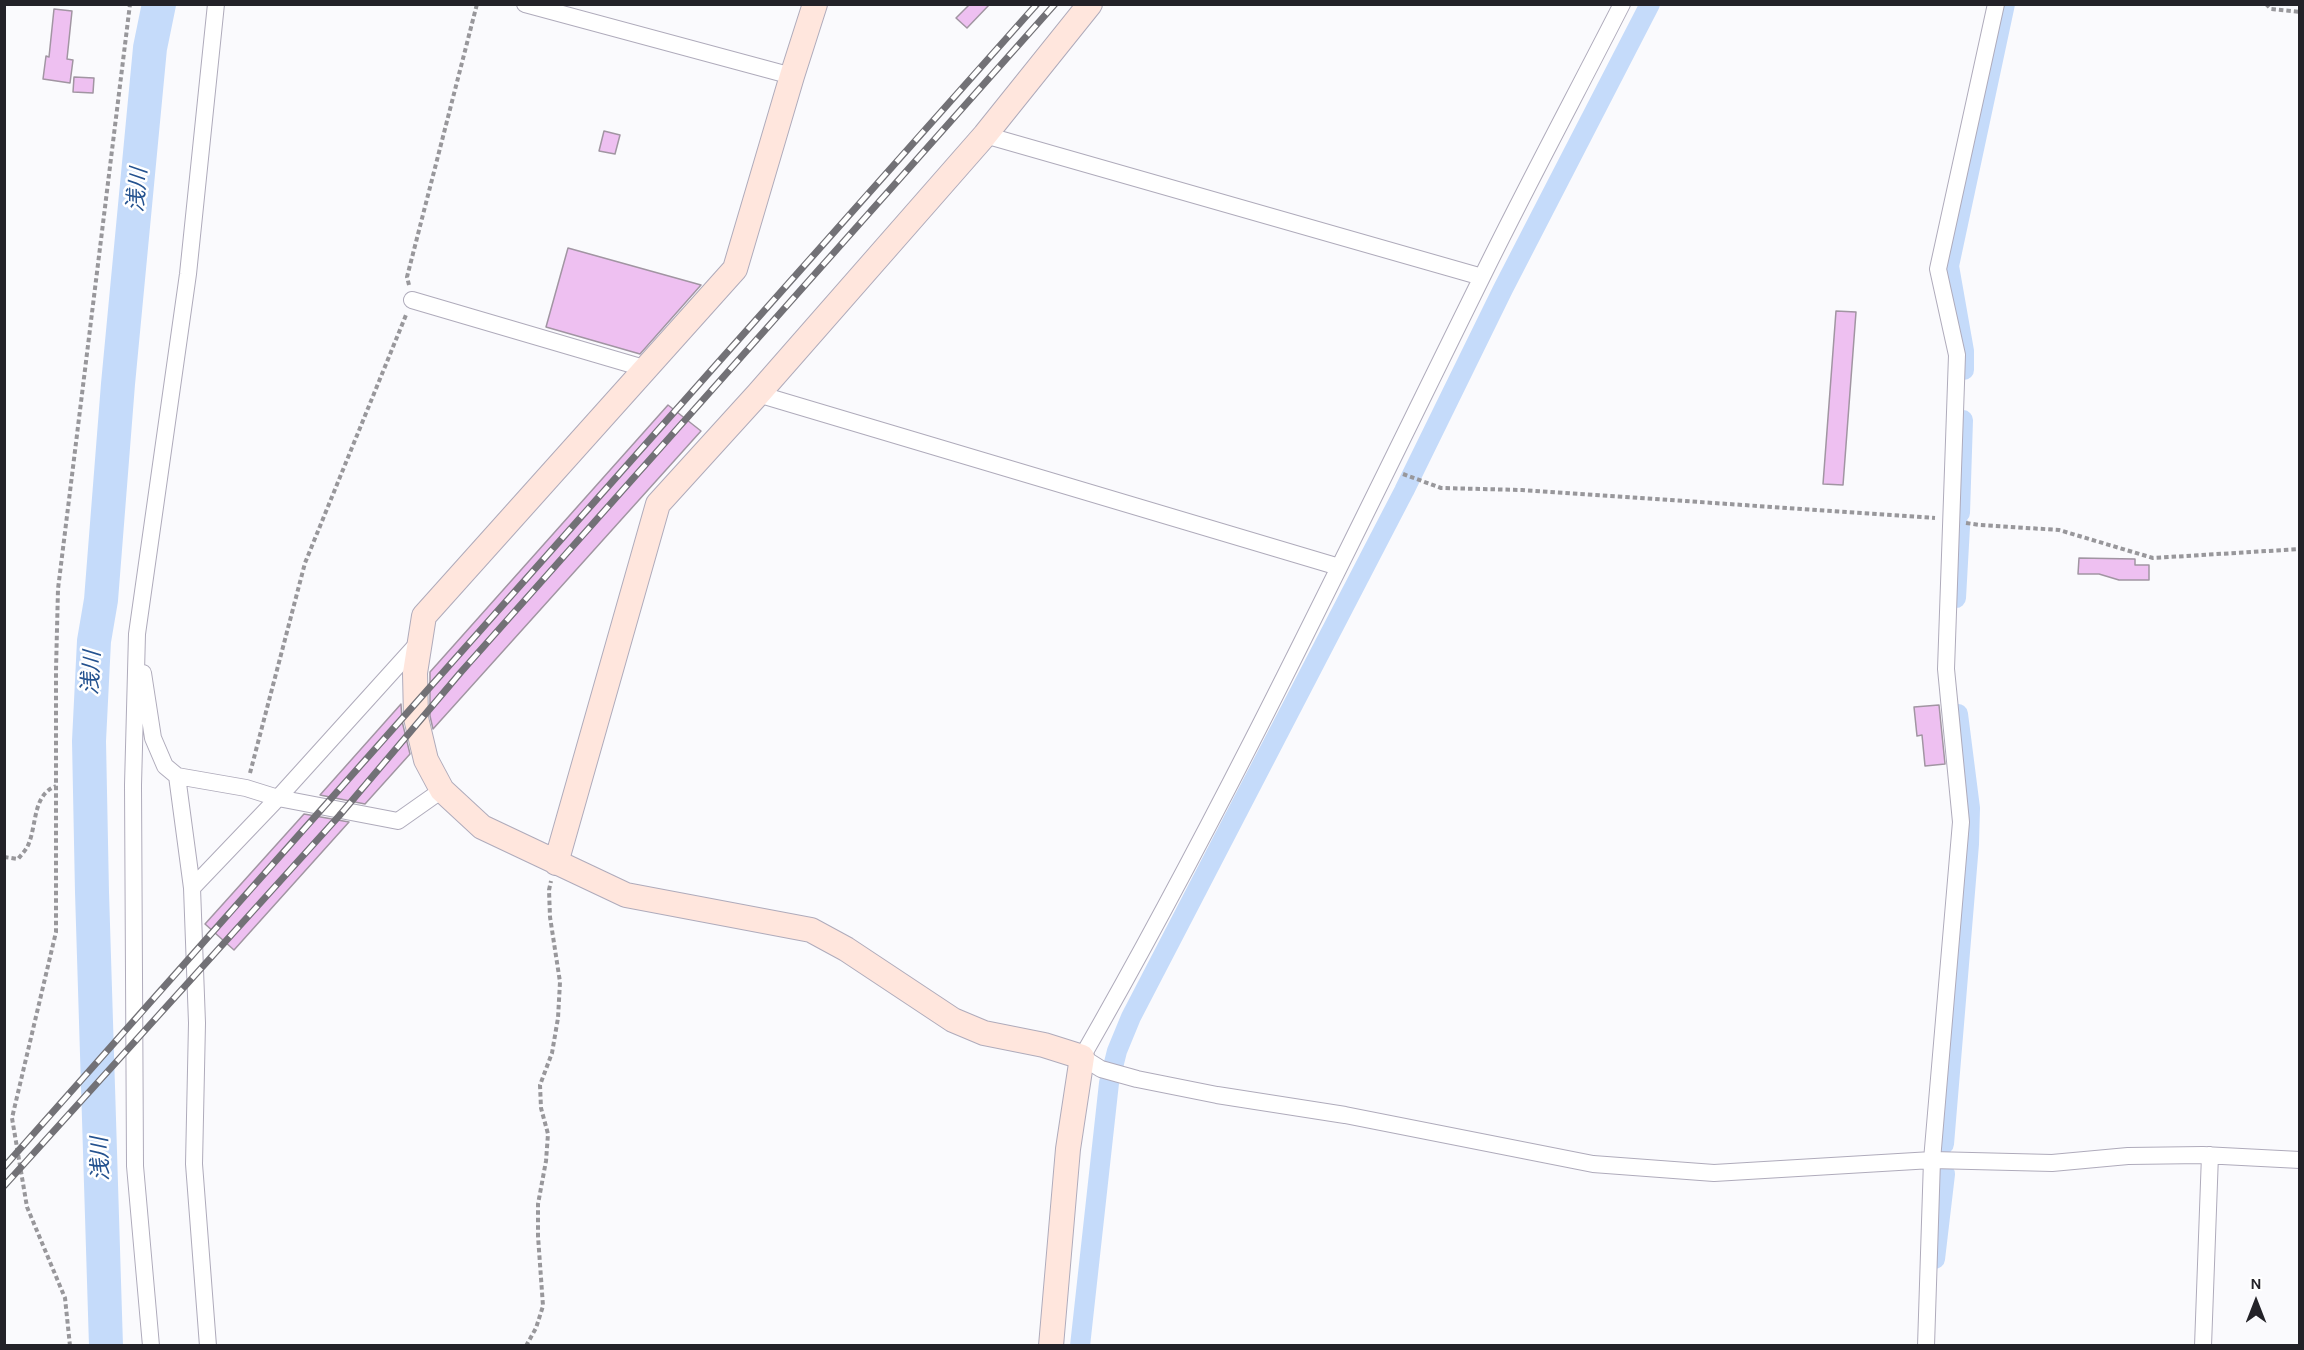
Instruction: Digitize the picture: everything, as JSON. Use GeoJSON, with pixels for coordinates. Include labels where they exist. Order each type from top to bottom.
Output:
{"type":"FeatureCollection","features":[{"type":"Feature","properties":{"kind":"street"},"geometry":{"type":"LineString","coordinates":[[151,1346],[135,1166],[133,785],[136,634],[188,274],[216,4]]}},
{"type":"Feature","properties":{"kind":"street"},"geometry":{"type":"LineString","coordinates":[[525,4],[792,76]]}},
{"type":"Feature","properties":{"kind":"street"},"geometry":{"type":"LineString","coordinates":[[815,4],[735,269],[424,616],[415,673],[416,718],[426,760],[442,790],[482,827],[626,895],[810,930],[846,949],[953,1020],[984,1033],[1044,1045],[1125,1075],[1217,1095],[1324,1111],[1593,1164],[1714,1173],[1932,1160],[2052,1163],[2128,1156],[2210,1155],[2300,1160]]}},
{"type":"Feature","properties":{"kind":"street"},"geometry":{"type":"LineString","coordinates":[[556,862],[658,504],[758,394],[985,135],[1090,4]]}},
{"type":"Feature","properties":{"kind":"street"},"geometry":{"type":"LineString","coordinates":[[1051,1346],[1068,1149],[1092,1063],[1145,947],[1622,4]]}},
{"type":"Feature","properties":{"kind":"street"},"geometry":{"type":"LineString","coordinates":[[1926,1346],[1932,1160],[1961,822],[1946,669],[1957,355],[1938,269],[1996,4]]}},
{"type":"Feature","properties":{"kind":"street"},"geometry":{"type":"LineString","coordinates":[[985,135],[1482,277]]}},
{"type":"Feature","properties":{"kind":"street"},"geometry":{"type":"LineString","coordinates":[[412,300],[647,369]]}},
{"type":"Feature","properties":{"kind":"street"},"geometry":{"type":"LineString","coordinates":[[758,394],[1339,567]]}},
{"type":"Feature","properties":{"kind":"street"},"geometry":{"type":"LineString","coordinates":[[136,634],[153,738],[165,766],[177,776],[246,788],[278,798],[398,821],[442,790]]}},
{"type":"Feature","properties":{"kind":"street"},"geometry":{"type":"LineString","coordinates":[[192,888],[278,798],[420,640]]}},
{"type":"Feature","properties":{"kind":"street"},"geometry":{"type":"LineString","coordinates":[[177,776],[192,888],[197,1023],[194,1164],[208,1346]]}},
{"type":"Feature","properties":{"kind":"street"},"geometry":{"type":"LineString","coordinates":[[2203,1346],[2210,1155]]}},
{"type":"Feature","properties":{"kind":"path"},"geometry":{"type":"LineString","coordinates":[[69,1346],[65,1298],[27,1208],[12,1118],[56,932],[58,589],[130,4]]}},
{"type":"Feature","properties":{"kind":"path"},"geometry":{"type":"LineString","coordinates":[[246,788],[305,562],[412,300],[407,277],[477,4]]}},
{"type":"Feature","properties":{"kind":"path"},"geometry":{"type":"LineString","coordinates":[[2266,4],[2271,9],[2300,12]]}},
{"type":"Feature","properties":{"kind":"path"},"geometry":{"type":"LineString","coordinates":[[1400,472],[1441,488],[1522,490],[1950,519],[1980,525],[2059,530],[2153,558],[2300,549]]}},
{"type":"Feature","properties":{"kind":"path"},"geometry":{"type":"LineString","coordinates":[[4,857],[18,859],[29,846],[40,798],[46,790],[56,786]]}},
{"type":"Feature","properties":{"kind":"path"},"geometry":{"type":"LineString","coordinates":[[526,1346],[536,1328],[543,1306],[538,1204],[546,1161],[548,1134],[541,1108],[540,1085],[552,1053],[558,1018],[560,982],[549,890],[556,862]]}},
{"type":"Feature","properties":{"kind":"building"},"geometry":{"type":"Polygon","coordinates":[[[970,4],[990,4],[967,28],[956,18],[970,4]]]}},
{"type":"Feature","properties":{"kind":"building"},"geometry":{"type":"Polygon","coordinates":[[[54,9],[72,11],[67,59],[73,60],[70,83],[43,79],[46,56],[49,57],[54,9]]]}},
{"type":"Feature","properties":{"kind":"building"},"geometry":{"type":"Polygon","coordinates":[[[74,77],[94,78],[93,93],[73,92],[74,77]]]}},
{"type":"Feature","properties":{"kind":"building"},"geometry":{"type":"Polygon","coordinates":[[[604,131],[620,135],[615,154],[599,151],[604,131]]]}},
{"type":"Feature","properties":{"kind":"building"},"geometry":{"type":"Polygon","coordinates":[[[568,248],[701,285],[640,354],[546,327],[568,248]]]}},
{"type":"Feature","properties":{"kind":"building"},"geometry":{"type":"Polygon","coordinates":[[[1836,311],[1856,312],[1843,485],[1823,484],[1836,311]]]}},
{"type":"Feature","properties":{"kind":"building"},"geometry":{"type":"Polygon","coordinates":[[[668,405],[701,431],[433,729],[430,716],[430,672],[668,405]]]}},
{"type":"Feature","properties":{"kind":"building"},"geometry":{"type":"Polygon","coordinates":[[[2079,558],[2135,559],[2135,565],[2149,565],[2149,580],[2119,580],[2099,574],[2078,574],[2079,558]]]}},
{"type":"Feature","properties":{"kind":"building"},"geometry":{"type":"Polygon","coordinates":[[[401,704],[402,721],[410,754],[365,804],[320,795],[401,704]]]}},
{"type":"Feature","properties":{"kind":"building"},"geometry":{"type":"Polygon","coordinates":[[[1939,705],[1945,764],[1925,766],[1922,735],[1917,736],[1914,707],[1939,705]]]}},
{"type":"Feature","properties":{"kind":"building"},"geometry":{"type":"Polygon","coordinates":[[[304,814],[349,822],[234,950],[205,924],[304,814]]]}},
{"type":"Feature","properties":{"kind":"waterway","name":"浅川"},"geometry":{"type":"LineString","coordinates":[[106,1346],[89,741],[94,641],[101,600],[118,384],[150,48],[159,4]]}},
{"type":"Feature","properties":{"kind":"waterway"},"geometry":{"type":"LineString","coordinates":[[1080,1346],[1109,1083],[1117,1051],[1131,1017],[1404,491],[1503,289],[1650,4]]}},
{"type":"Feature","properties":{"kind":"waterway"},"geometry":{"type":"LineString","coordinates":[[1964,370],[1964,351],[1949,266],[2005,4]]}},
{"type":"Feature","properties":{"kind":"waterway"},"geometry":{"type":"LineString","coordinates":[[1960,513],[1963,420]]}},
{"type":"Feature","properties":{"kind":"waterway"},"geometry":{"type":"LineString","coordinates":[[1956,598],[1960,527]]}},
{"type":"Feature","properties":{"kind":"waterway"},"geometry":{"type":"LineString","coordinates":[[1944,1144],[1969,844],[1970,808],[1958,714]]}},
{"type":"Feature","properties":{"kind":"waterway"},"geometry":{"type":"LineString","coordinates":[[1935,1259],[1945,1174]]}},
{"type":"Feature","properties":{"kind":"railway"},"geometry":{"type":"LineString","coordinates":[[4,1167],[1037,4]]}},
{"type":"Feature","properties":{"kind":"railway"},"geometry":{"type":"LineString","coordinates":[[4,1186],[339,816],[461,672],[1055,4]]}}]}
